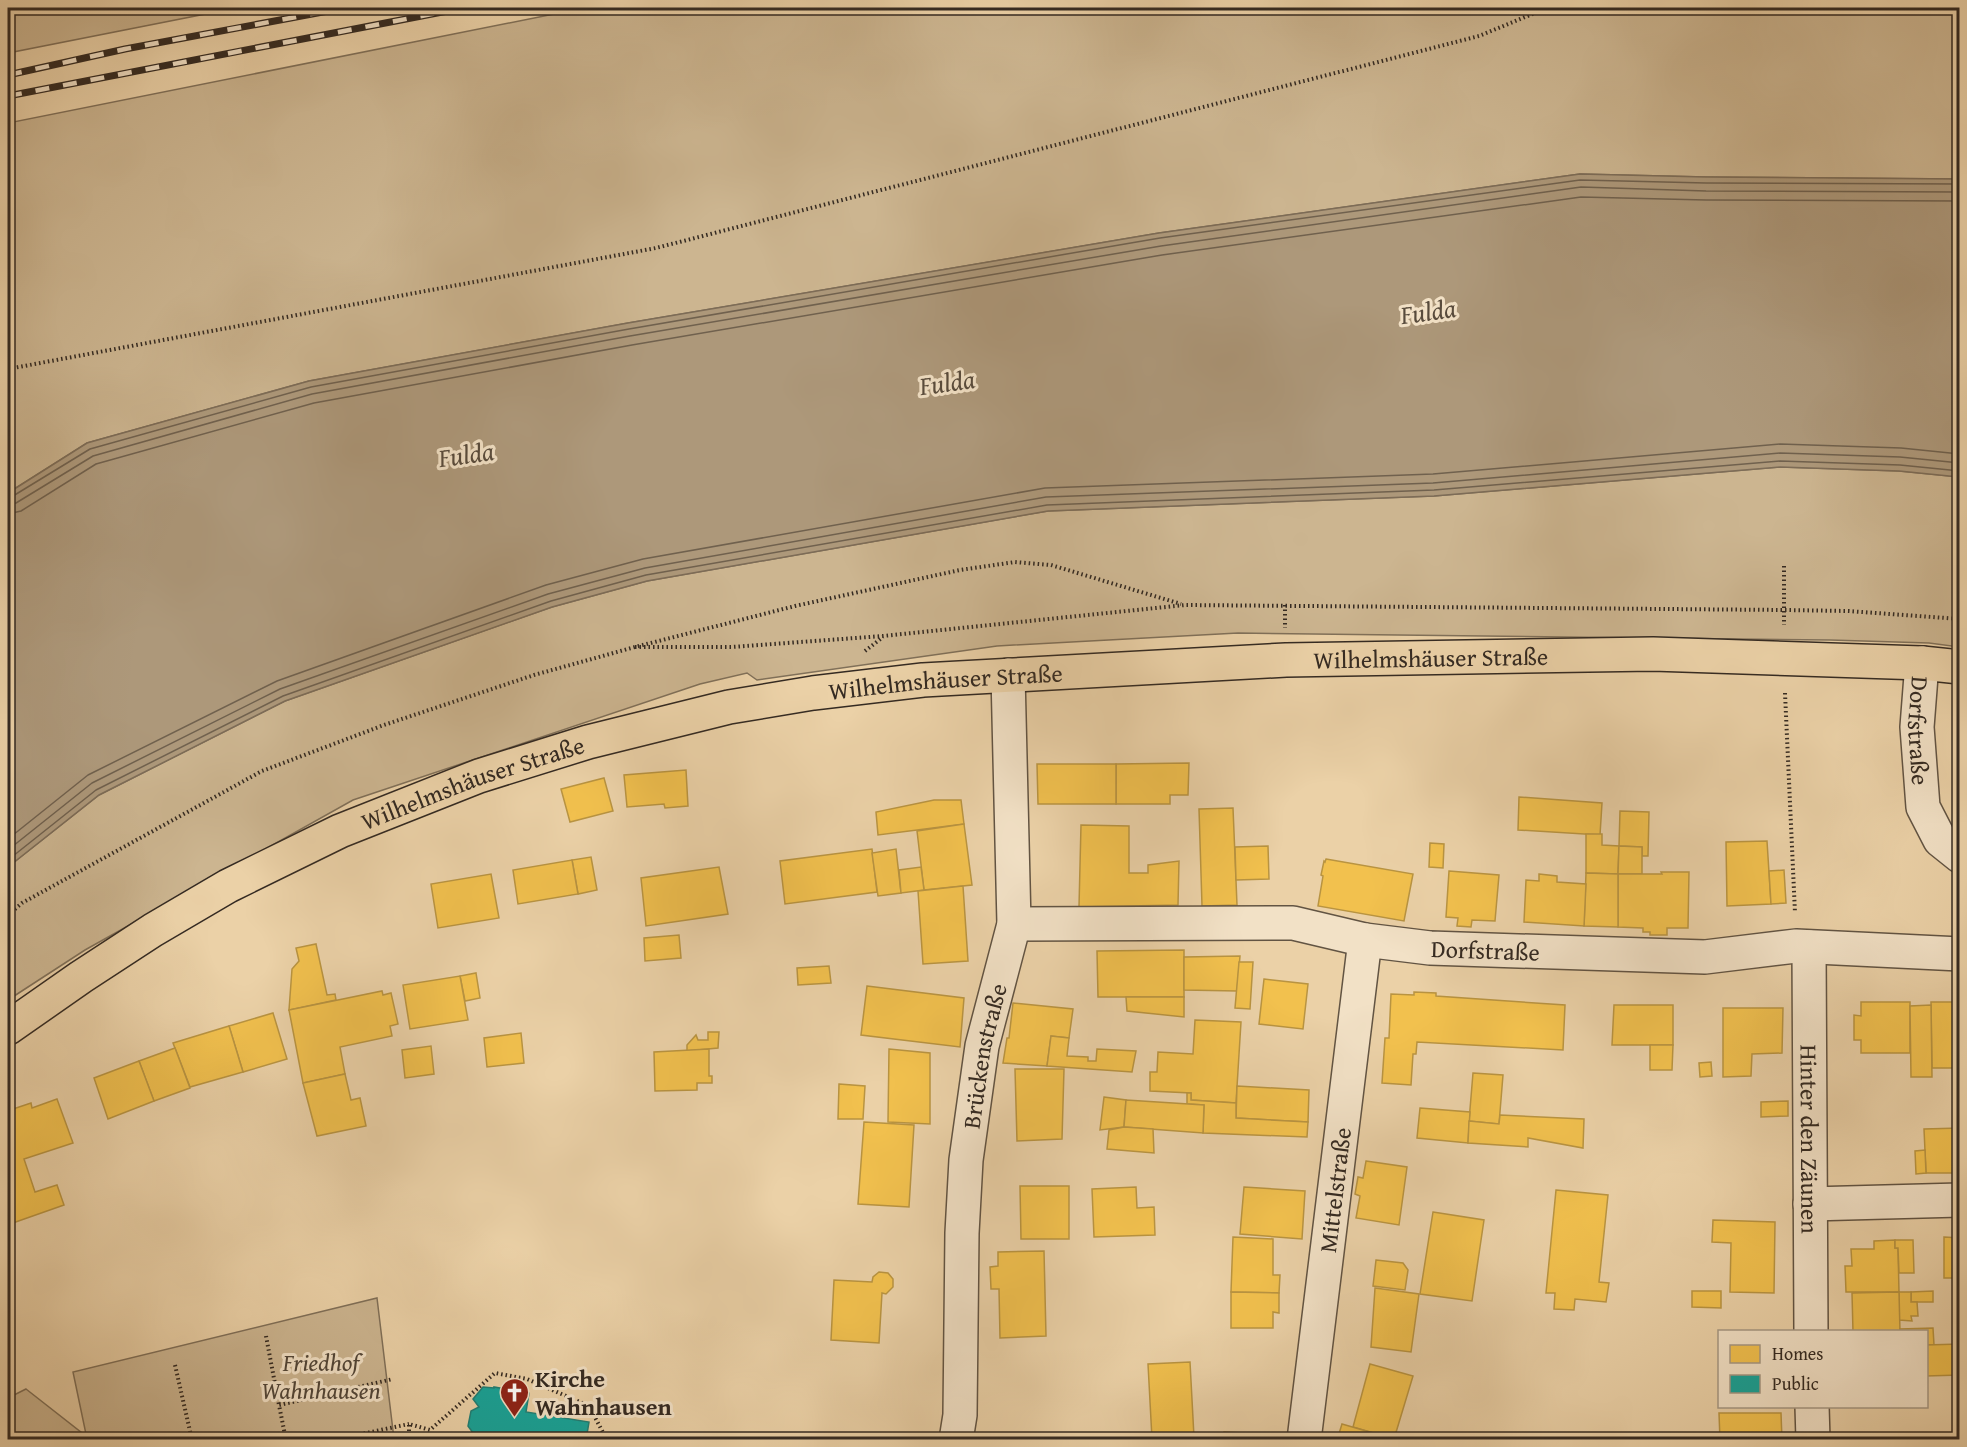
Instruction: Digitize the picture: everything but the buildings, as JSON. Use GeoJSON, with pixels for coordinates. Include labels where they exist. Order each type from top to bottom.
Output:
{"type":"FeatureCollection","features":[{"type":"Feature","properties":{"kind":"main road","name":"Wilhelmshäuser Straße"},"geometry":{"type":"LineString","coordinates":[[8,1028],[153,930],[228,886],[340,831],[479,776],[588,742],[729,707],[813,693],[924,680],[1286,660],[1653,654],[1784,657],[1922,663],[1959,667]]}},
{"type":"Feature","properties":{"kind":"street","name":"Dorfstraße"},"geometry":{"type":"LineString","coordinates":[[1922,663],[1917,727],[1923,807],[1940,840],[1959,856]]}},
{"type":"Feature","properties":{"kind":"street","name":"Brückenstraße"},"geometry":{"type":"LineString","coordinates":[[956,1440],[960,1414],[962,1233],[966,1160],[982,1046],[1014,924],[1008,675]]}},
{"type":"Feature","properties":{"kind":"street","name":"Dorfstraße"},"geometry":{"type":"LineString","coordinates":[[1014,924],[1293,923],[1365,940],[1430,948],[1705,957],[1803,947],[1959,954]]}},
{"type":"Feature","properties":{"kind":"street","name":"Mittelstraße"},"geometry":{"type":"LineString","coordinates":[[1304,1440],[1365,940]]}},
{"type":"Feature","properties":{"kind":"street","name":"Hinter den Zäunen"},"geometry":{"type":"LineString","coordinates":[[1803,947],[1811,1330]]}},
{"type":"Feature","properties":{"kind":"street"},"geometry":{"type":"LineString","coordinates":[[1810,1204],[1959,1200]]}},
{"type":"Feature","properties":{"kind":"street"},"geometry":{"type":"LineString","coordinates":[[1812,1408],[1813,1440]]}},
{"type":"Feature","properties":{"kind":"path"},"geometry":{"type":"LineString","coordinates":[[8,369],[656,248],[1479,36],[1547,8]]}},
{"type":"Feature","properties":{"kind":"path"},"geometry":{"type":"LineString","coordinates":[[8,915],[22,903],[262,771],[384,725],[534,675],[635,647],[795,606],[960,570],[1016,562],[1051,565],[1185,605]]}},
{"type":"Feature","properties":{"kind":"path"},"geometry":{"type":"LineString","coordinates":[[1784,566],[1784,657],[1803,947]]}},
{"type":"Feature","properties":{"kind":"path"},"geometry":{"type":"LineString","coordinates":[[635,647],[732,647],[883,636],[1185,605],[1848,611],[1959,619]]}},
{"type":"Feature","properties":{"kind":"path"},"geometry":{"type":"LineString","coordinates":[[266,1336],[286,1440]]}},
{"type":"Feature","properties":{"kind":"path"},"geometry":{"type":"LineString","coordinates":[[175,1365],[192,1440]]}},
{"type":"Feature","properties":{"kind":"path"},"geometry":{"type":"LineString","coordinates":[[333,1440],[409,1424],[430,1430],[495,1373],[527,1379],[589,1406],[605,1440]]}},
{"type":"Feature","properties":{"kind":"path"},"geometry":{"type":"LineString","coordinates":[[279,1405],[393,1379]]}},
{"type":"Feature","properties":{"kind":"path"},"geometry":{"type":"LineString","coordinates":[[409,1424],[409,1440]]}},
{"type":"Feature","properties":{"kind":"path"},"geometry":{"type":"LineString","coordinates":[[587,1436],[605,1440]]}},
{"type":"Feature","properties":{"kind":"green space"},"geometry":{"type":"Polygon","coordinates":[[[8,8],[236,8],[8,53],[8,8]]]}},
{"type":"Feature","properties":{"kind":"green space"},"geometry":{"type":"Polygon","coordinates":[[[584,8],[1959,8],[1959,179],[1580,174],[1159,233],[628,323],[309,381],[87,443],[8,493],[8,123],[584,8]]]}},
{"type":"Feature","properties":{"kind":"green space"},"geometry":{"type":"Polygon","coordinates":[[[1780,467],[1899,471],[1959,477],[1959,647],[1929,643],[1830,640],[1238,633],[997,646],[757,680],[747,673],[700,684],[353,800],[85,950],[8,1000],[8,867],[99,795],[285,701],[552,607],[647,581],[1048,511],[1434,496],[1780,467]]]}},
{"type":"Feature","properties":{"kind":"green space","name":"Friedhof Wahnhausen"},"geometry":{"type":"Polygon","coordinates":[[[377,1298],[394,1439],[87,1439],[73,1372],[377,1298]]]}},
{"type":"Feature","properties":{"kind":"green space"},"geometry":{"type":"Polygon","coordinates":[[[26,1389],[82,1433],[83,1439],[8,1439],[8,1398],[26,1389]]]}},
{"type":"Feature","properties":{"kind":"water","name":"Fulda"},"geometry":{"type":"Polygon","coordinates":[[[1580,174],[1959,179],[1959,477],[1899,471],[1780,467],[1434,496],[1048,511],[647,581],[552,607],[285,701],[99,795],[8,867],[8,493],[87,443],[309,381],[628,323],[1159,233],[1580,174]]]}},
{"type":"Feature","properties":{"kind":"railway"},"geometry":{"type":"LineString","coordinates":[[8,75],[125,49],[344,8]]}},
{"type":"Feature","properties":{"kind":"railway"},"geometry":{"type":"LineString","coordinates":[[8,96],[463,8]]}},
{"type":"Feature","properties":{"kind":"place","name":"Kirche Wahnhausen"},"geometry":{"type":"Point","coordinates":[514,1418]}}]}
